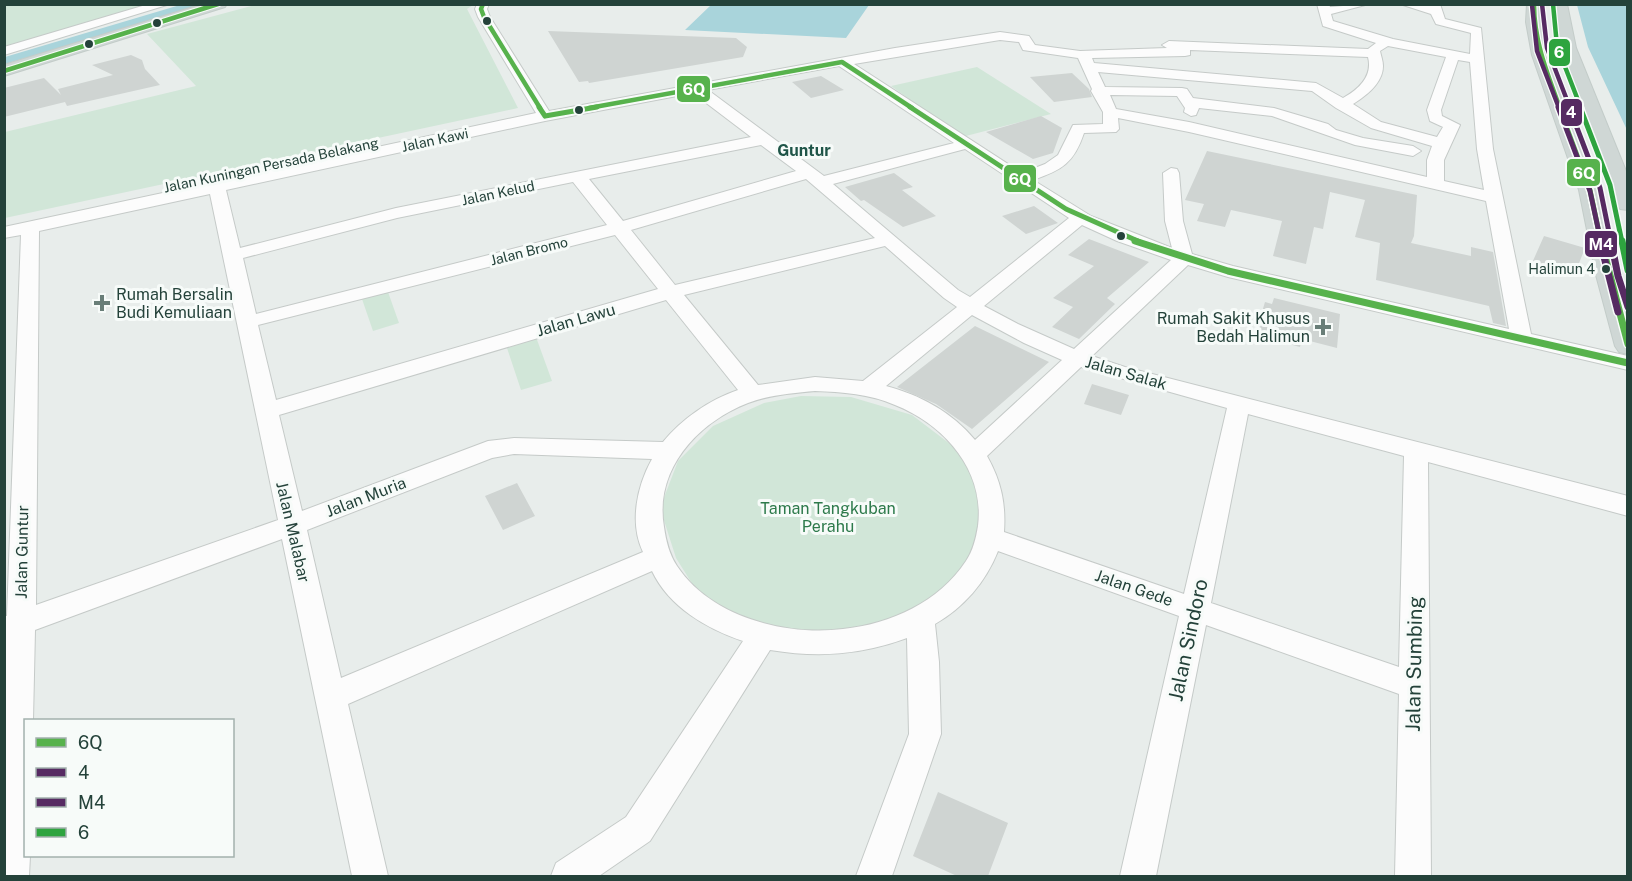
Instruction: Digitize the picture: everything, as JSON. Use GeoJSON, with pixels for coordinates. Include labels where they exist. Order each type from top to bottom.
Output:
{"type":"FeatureCollection","features":[{"type":"Feature","properties":{"kind":"main road"},"geometry":{"type":"LineString","coordinates":[[4,71],[220,4]]}},
{"type":"Feature","properties":{"kind":"main road"},"geometry":{"type":"LineString","coordinates":[[1534,4],[1534,22],[1540,55],[1590,190],[1608,275],[1628,346]]}},
{"type":"Feature","properties":{"kind":"main road"},"geometry":{"type":"LineString","coordinates":[[1559,4],[1568,48],[1628,204]]}},
{"type":"Feature","properties":{"kind":"main road"},"geometry":{"type":"LineString","coordinates":[[1572,139],[1604,143]]}},
{"type":"Feature","properties":{"kind":"street"},"geometry":{"type":"LineString","coordinates":[[4,51],[164,4]]}},
{"type":"Feature","properties":{"kind":"street"},"geometry":{"type":"LineString","coordinates":[[1363,4],[1324,8],[1327,23],[1391,43],[1477,58]]}},
{"type":"Feature","properties":{"kind":"street"},"geometry":{"type":"LineString","coordinates":[[1406,4],[1435,8],[1440,21],[1477,31],[1477,58],[1485,148],[1521,339]]}},
{"type":"Feature","properties":{"kind":"street"},"geometry":{"type":"LineString","coordinates":[[487,11],[541,111]]}},
{"type":"Feature","properties":{"kind":"street","name":"Jalan Kawi"},"geometry":{"type":"LineString","coordinates":[[4,233],[541,111],[697,89],[1000,36],[1024,39],[1028,47],[1033,50],[1086,61]]}},
{"type":"Feature","properties":{"kind":"street"},"geometry":{"type":"LineString","coordinates":[[1341,105],[1356,98],[1367,86],[1376,67],[1373,53],[1378,45],[1391,43]]}},
{"type":"Feature","properties":{"kind":"street"},"geometry":{"type":"LineString","coordinates":[[1135,52],[1130,46],[1141,44],[1373,53]]}},
{"type":"Feature","properties":{"kind":"street"},"geometry":{"type":"LineString","coordinates":[[1019,178],[1049,169],[1064,160],[1071,151],[1078,128],[1111,129],[1110,112],[1098,91],[1086,61],[1087,52],[1185,52]]}},
{"type":"Feature","properties":{"kind":"street"},"geometry":{"type":"LineString","coordinates":[[1436,183],[1433,173],[1439,150],[1452,125],[1435,118],[1434,110],[1453,55]]}},
{"type":"Feature","properties":{"kind":"street"},"geometry":{"type":"LineString","coordinates":[[1086,61],[1177,75],[1316,87],[1369,121],[1439,150]]}},
{"type":"Feature","properties":{"kind":"street"},"geometry":{"type":"LineString","coordinates":[[842,62],[1080,218],[1184,258],[1228,271],[1628,363]]}},
{"type":"Feature","properties":{"kind":"street"},"geometry":{"type":"LineString","coordinates":[[1177,75],[1185,97],[1192,108],[1189,127]]}},
{"type":"Feature","properties":{"kind":"street"},"geometry":{"type":"LineString","coordinates":[[1258,82],[1274,112]]}},
{"type":"Feature","properties":{"kind":"street","name":"Jalan Salak"},"geometry":{"type":"LineString","coordinates":[[697,89],[815,178],[951,294],[1076,358],[1239,404],[1628,506]]}},
{"type":"Feature","properties":{"kind":"street"},"geometry":{"type":"LineString","coordinates":[[1098,91],[1185,97],[1274,112],[1361,142],[1439,150]]}},
{"type":"Feature","properties":{"kind":"street","name":"Jalan Kuningan Persada Belakang"},"geometry":{"type":"LineString","coordinates":[[4,224],[541,111]]}},
{"type":"Feature","properties":{"kind":"street"},"geometry":{"type":"LineString","coordinates":[[1110,112],[1189,127],[1495,198]]}},
{"type":"Feature","properties":{"kind":"street"},"geometry":{"type":"LineString","coordinates":[[1323,127],[1356,112]]}},
{"type":"Feature","properties":{"kind":"street","name":"Jalan Kelud"},"geometry":{"type":"LineString","coordinates":[[242,253],[396,213],[765,139]]}},
{"type":"Feature","properties":{"kind":"street","name":"Jalan Bromo"},"geometry":{"type":"LineString","coordinates":[[247,322],[815,178],[967,144]]}},
{"type":"Feature","properties":{"kind":"street"},"geometry":{"type":"LineString","coordinates":[[1171,173],[1174,221],[1184,258]]}},
{"type":"Feature","properties":{"kind":"street"},"geometry":{"type":"LineString","coordinates":[[577,176],[753,394]]}},
{"type":"Feature","properties":{"kind":"street","name":"Jalan Malabar"},"geometry":{"type":"LineString","coordinates":[[217,186],[242,253],[247,322],[370,876]]}},
{"type":"Feature","properties":{"kind":"street"},"geometry":{"type":"LineString","coordinates":[[868,389],[1080,218]]}},
{"type":"Feature","properties":{"kind":"street","name":"Jalan Guntur"},"geometry":{"type":"LineString","coordinates":[[11,876],[13,626],[30,227]]}},
{"type":"Feature","properties":{"kind":"street","name":"Jalan Lawu"},"geometry":{"type":"LineString","coordinates":[[266,411],[670,292],[888,240]]}},
{"type":"Feature","properties":{"kind":"street"},"geometry":{"type":"LineString","coordinates":[[974,454],[1184,258]]}},
{"type":"Feature","properties":{"kind":"street"},"geometry":{"type":"LineString","coordinates":[[815,384],[868,389],[910,402],[929,412],[961,438],[985,473],[992,494],[994,516],[990,538],[981,561],[967,583],[946,603],[920,620],[892,632],[861,640],[806,642],[763,636],[738,628],[695,603],[679,588],[658,557],[649,527],[648,500],[656,475],[669,451],[688,431],[711,413],[753,394],[788,386],[815,384]]}},
{"type":"Feature","properties":{"kind":"street","name":"Jalan Sindoro"},"geometry":{"type":"LineString","coordinates":[[1138,876],[1239,404]]}},
{"type":"Feature","properties":{"kind":"street","name":"Jalan Muria"},"geometry":{"type":"LineString","coordinates":[[13,626],[502,447],[669,451]]}},
{"type":"Feature","properties":{"kind":"street","name":"Jalan Sumbing"},"geometry":{"type":"LineString","coordinates":[[1413,876],[1416,451]]}},
{"type":"Feature","properties":{"kind":"street","name":"Jalan Gede"},"geometry":{"type":"LineString","coordinates":[[990,538],[1413,685]]}},
{"type":"Feature","properties":{"kind":"street"},"geometry":{"type":"LineString","coordinates":[[330,698],[658,557]]}},
{"type":"Feature","properties":{"kind":"street"},"geometry":{"type":"LineString","coordinates":[[874,876],[925,734],[924,662],[920,620]]}},
{"type":"Feature","properties":{"kind":"street"},"geometry":{"type":"LineString","coordinates":[[569,876],[638,829],[763,636]]}},
{"type":"Feature","properties":{"kind":"green space"},"geometry":{"type":"Polygon","coordinates":[[[259,4],[473,5],[467,9],[518,108],[5,218],[5,132],[196,86],[147,34],[259,4]]]}},
{"type":"Feature","properties":{"kind":"green space"},"geometry":{"type":"Polygon","coordinates":[[[5,5],[149,5],[5,46],[5,5]]]}},
{"type":"Feature","properties":{"kind":"green space"},"geometry":{"type":"Polygon","coordinates":[[[977,67],[1051,114],[962,137],[891,86],[977,67]]]}},
{"type":"Feature","properties":{"kind":"green space"},"geometry":{"type":"Polygon","coordinates":[[[388,292],[399,323],[373,331],[362,299],[388,292]]]}},
{"type":"Feature","properties":{"kind":"green space"},"geometry":{"type":"Polygon","coordinates":[[[536,337],[552,381],[521,390],[506,345],[536,337]]]}},
{"type":"Feature","properties":{"kind":"green space","name":"Taman Tangkuban Perahu"},"geometry":{"type":"Polygon","coordinates":[[[801,396],[851,397],[912,415],[958,450],[981,492],[982,539],[947,598],[832,639],[754,628],[703,601],[676,558],[660,508],[678,461],[713,426],[764,403],[801,396]]]}},
{"type":"Feature","properties":{"kind":"water"},"geometry":{"type":"Polygon","coordinates":[[[180,5],[205,5],[5,64],[5,57],[180,5]]]}},
{"type":"Feature","properties":{"kind":"water"},"geometry":{"type":"Polygon","coordinates":[[[711,5],[869,5],[846,38],[685,30],[711,5]]]}},
{"type":"Feature","properties":{"kind":"water"},"geometry":{"type":"Polygon","coordinates":[[[1577,5],[1627,5],[1627,130],[1588,47],[1577,5]]]}},
{"type":"Feature","properties":{"kind":"building"},"geometry":{"type":"Polygon","coordinates":[[[548,31],[736,38],[747,47],[743,57],[589,83],[588,81],[579,82],[548,31]]]}},
{"type":"Feature","properties":{"kind":"building"},"geometry":{"type":"Polygon","coordinates":[[[131,55],[142,60],[145,69],[160,85],[67,106],[65,102],[4,117],[4,88],[44,78],[61,95],[58,89],[113,75],[92,65],[131,55]]]}},
{"type":"Feature","properties":{"kind":"building"},"geometry":{"type":"Polygon","coordinates":[[[1072,73],[1089,89],[1092,97],[1054,102],[1030,77],[1072,73]]]}},
{"type":"Feature","properties":{"kind":"building"},"geometry":{"type":"Polygon","coordinates":[[[821,76],[844,90],[811,98],[792,82],[821,76]]]}},
{"type":"Feature","properties":{"kind":"building"},"geometry":{"type":"Polygon","coordinates":[[[1041,116],[1062,128],[1053,153],[1033,159],[986,132],[1041,116]]]}},
{"type":"Feature","properties":{"kind":"building"},"geometry":{"type":"Polygon","coordinates":[[[1207,151],[1417,195],[1414,236],[1411,243],[1471,256],[1471,247],[1493,252],[1506,326],[1493,323],[1489,306],[1376,280],[1380,243],[1355,237],[1365,200],[1330,192],[1323,229],[1314,227],[1306,264],[1273,256],[1282,221],[1231,210],[1225,227],[1197,221],[1204,204],[1185,200],[1207,151]]]}},
{"type":"Feature","properties":{"kind":"building"},"geometry":{"type":"Polygon","coordinates":[[[894,173],[913,187],[902,190],[936,216],[903,227],[864,200],[861,201],[845,187],[894,173]]]}},
{"type":"Feature","properties":{"kind":"building"},"geometry":{"type":"Polygon","coordinates":[[[1034,206],[1058,223],[1026,234],[1002,216],[1034,206]]]}},
{"type":"Feature","properties":{"kind":"building"},"geometry":{"type":"Polygon","coordinates":[[[1544,236],[1585,248],[1574,276],[1532,263],[1544,236]]]}},
{"type":"Feature","properties":{"kind":"building"},"geometry":{"type":"Polygon","coordinates":[[[1089,239],[1149,262],[1107,298],[1115,304],[1079,339],[1052,327],[1073,307],[1053,298],[1094,266],[1068,255],[1089,239]]]}},
{"type":"Feature","properties":{"kind":"building"},"geometry":{"type":"Polygon","coordinates":[[[1274,298],[1340,314],[1337,348],[1302,339],[1300,347],[1255,335],[1265,302],[1272,304],[1274,298]]]}},
{"type":"Feature","properties":{"kind":"building"},"geometry":{"type":"Polygon","coordinates":[[[975,326],[1049,362],[972,429],[936,404],[897,387],[975,326]]]}},
{"type":"Feature","properties":{"kind":"building"},"geometry":{"type":"Polygon","coordinates":[[[1092,384],[1129,395],[1121,415],[1084,404],[1092,384]]]}},
{"type":"Feature","properties":{"kind":"building"},"geometry":{"type":"Polygon","coordinates":[[[517,483],[535,516],[503,530],[485,496],[517,483]]]}},
{"type":"Feature","properties":{"kind":"building"},"geometry":{"type":"Polygon","coordinates":[[[938,792],[1008,823],[988,876],[957,876],[913,856],[938,792]]]}},
{"type":"Feature","properties":{"kind":"transit line","name":"6Q"},"geometry":{"type":"LineString","coordinates":[[4,71],[218,4]]}},
{"type":"Feature","properties":{"kind":"transit line","name":"6Q"},"geometry":{"type":"LineString","coordinates":[[483,4],[481,9],[484,17],[545,116]]}},
{"type":"Feature","properties":{"kind":"transit line","name":"6Q"},"geometry":{"type":"LineString","coordinates":[[1534,4],[1534,22],[1540,55],[1590,190],[1608,275],[1628,344]]}},
{"type":"Feature","properties":{"kind":"transit line","name":"4"},"geometry":{"type":"LineString","coordinates":[[1542,4],[1547,48],[1600,188],[1618,276],[1628,307]]}},
{"type":"Feature","properties":{"kind":"transit line","name":"6"},"geometry":{"type":"LineString","coordinates":[[1553,4],[1557,46],[1610,185],[1628,270]]}},
{"type":"Feature","properties":{"kind":"transit line","name":"M4"},"geometry":{"type":"LineString","coordinates":[[1532,5],[1537,51],[1590,191],[1608,278],[1618,312]]}},
{"type":"Feature","properties":{"kind":"transit line","name":"6Q"},"geometry":{"type":"LineString","coordinates":[[842,62],[1066,209],[1124,237],[1228,271],[1628,363]]}},
{"type":"Feature","properties":{"kind":"transit line","name":"6Q"},"geometry":{"type":"LineString","coordinates":[[545,116],[842,62]]}},
{"type":"Feature","properties":{"kind":"place","name":"Halimun 4"},"geometry":{"type":"Point","coordinates":[1606,269]}},
{"type":"Feature","properties":{"kind":"place","name":"Rumah Bersalin Budi Kemuliaan"},"geometry":{"type":"Point","coordinates":[102,303]}},
{"type":"Feature","properties":{"kind":"place","name":"Rumah Sakit Khusus Bedah Halimun"},"geometry":{"type":"Point","coordinates":[1323,327]}},
{"type":"Feature","properties":{"kind":"district","name":"Guntur"},"geometry":{"type":"Point","coordinates":[804,150]}}]}
